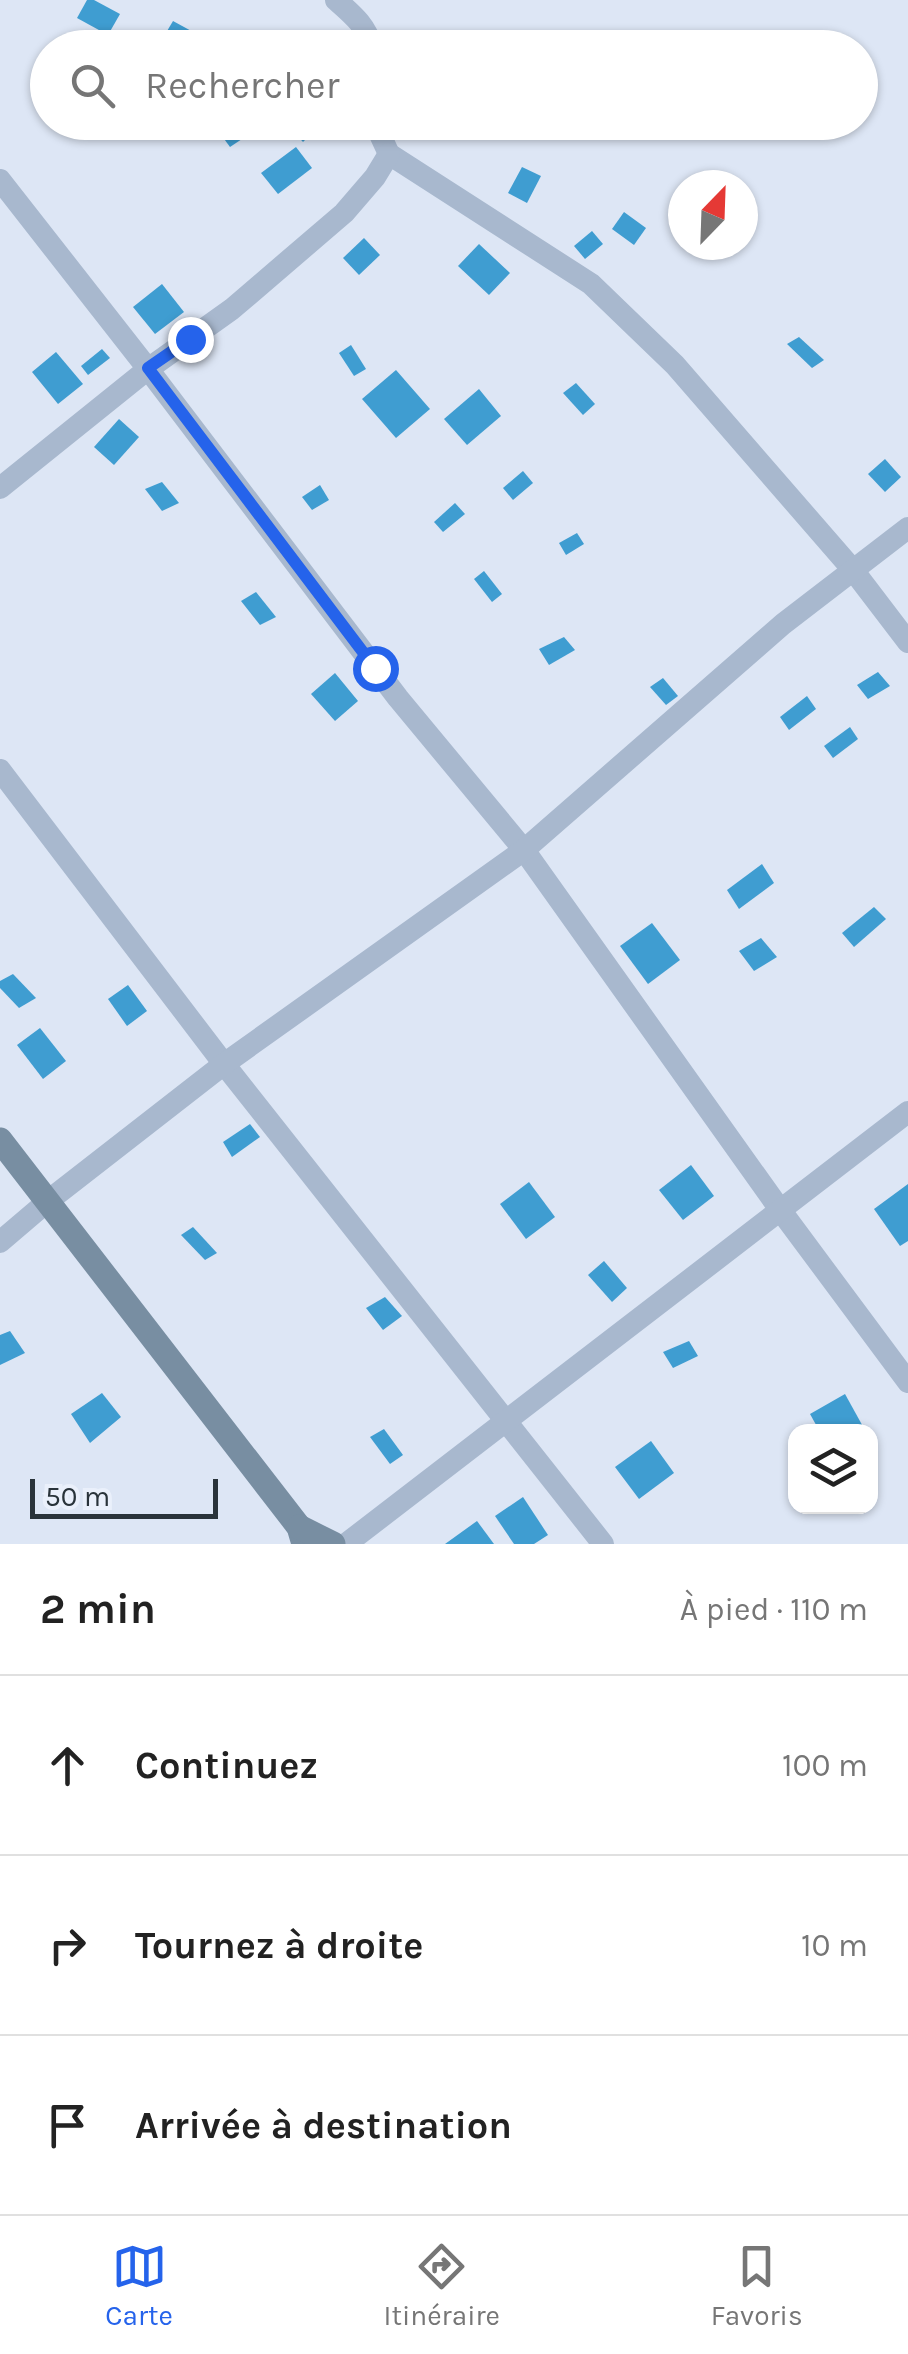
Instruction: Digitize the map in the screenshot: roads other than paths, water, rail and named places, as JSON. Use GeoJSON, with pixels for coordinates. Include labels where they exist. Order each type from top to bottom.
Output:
{"type":"FeatureCollection","features":[{"type":"Feature","properties":{"kind":"street"},"geometry":{"type":"LineString","coordinates":[[336,0],[365,30]]}},
{"type":"Feature","properties":{"kind":"street"},"geometry":{"type":"LineString","coordinates":[[382,140],[388,154],[591,284],[675,365],[853,570],[908,642]]}},
{"type":"Feature","properties":{"kind":"street"},"geometry":{"type":"LineString","coordinates":[[0,488],[148,368],[232,308],[344,213],[375,177],[388,154]]}},
{"type":"Feature","properties":{"kind":"street"},"geometry":{"type":"LineString","coordinates":[[0,180],[398,698],[524,850],[908,1382]]}},
{"type":"Feature","properties":{"kind":"street"},"geometry":{"type":"LineString","coordinates":[[0,1242],[224,1064],[524,850],[783,624],[908,528]]}},
{"type":"Feature","properties":{"kind":"street"},"geometry":{"type":"LineString","coordinates":[[0,770],[224,1064],[604,1544]]}},
{"type":"Feature","properties":{"kind":"street"},"geometry":{"type":"LineString","coordinates":[[346,1544],[908,1112]]}},
{"type":"Feature","properties":{"kind":"street"},"geometry":{"type":"LineString","coordinates":[[0,1140],[302,1536],[333,1544]]}}]}
